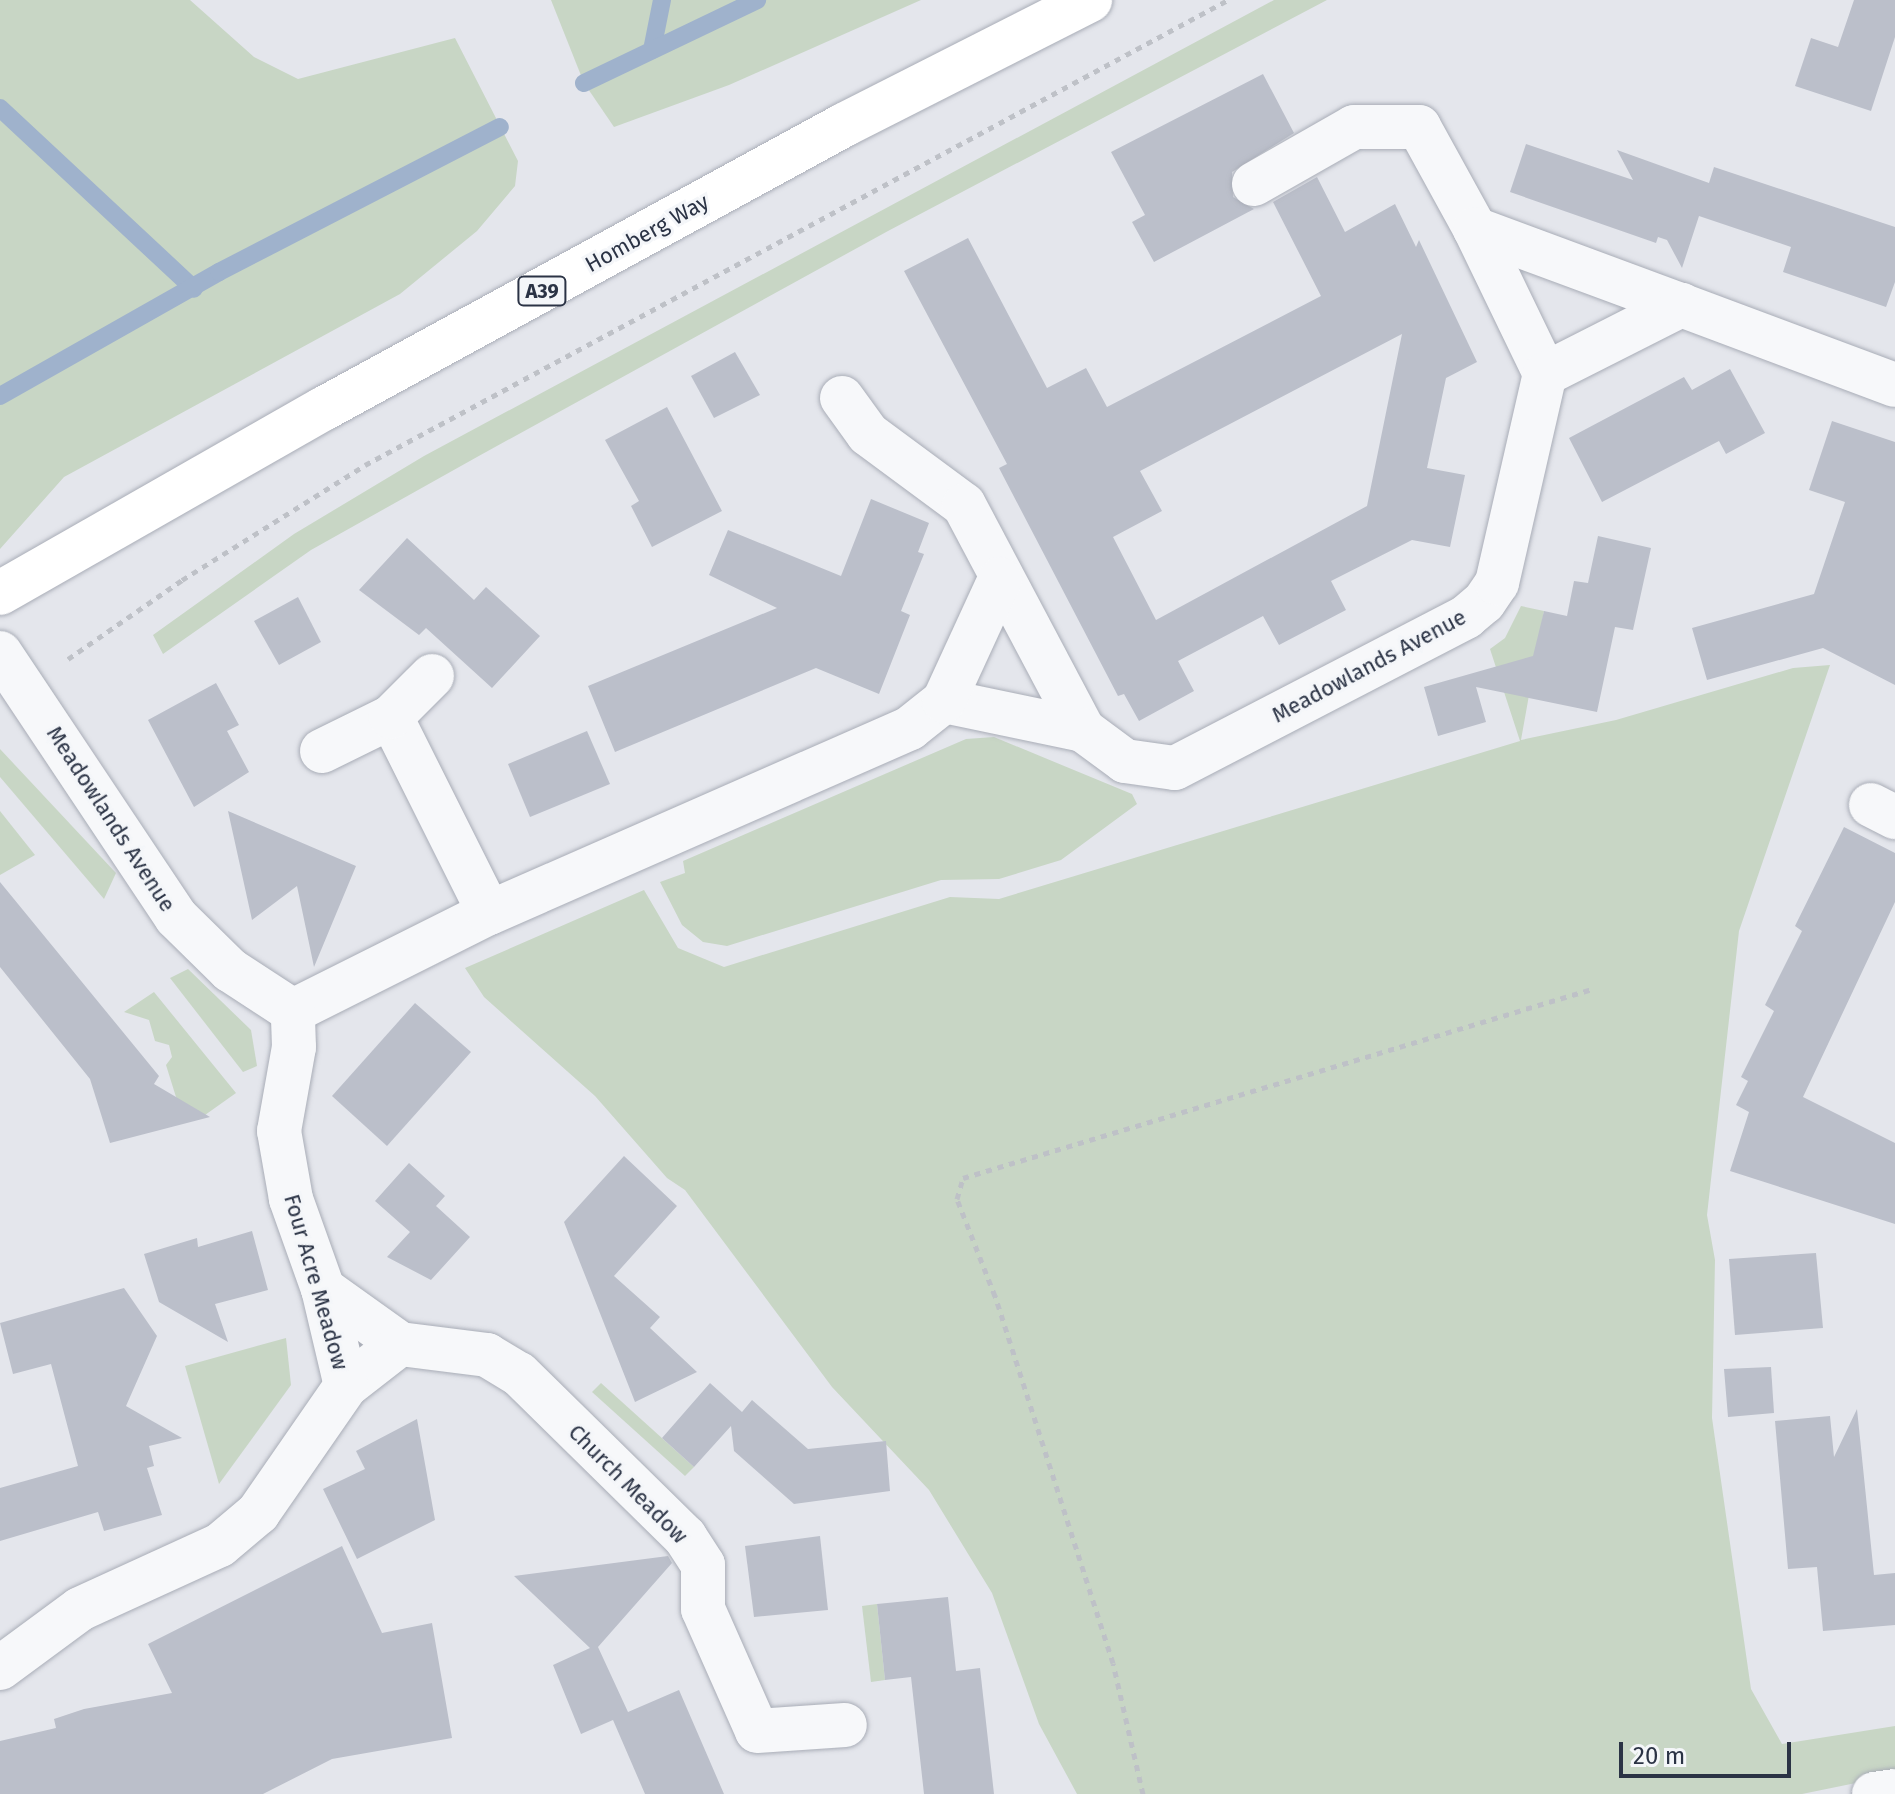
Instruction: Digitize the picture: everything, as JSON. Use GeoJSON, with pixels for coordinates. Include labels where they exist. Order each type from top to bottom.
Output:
{"type":"FeatureCollection","features":[{"type":"Feature","properties":{"kind":"main road","name":"Homberg Way"},"geometry":{"type":"LineString","coordinates":[[0,593],[323,409],[844,125],[1090,0]]}},
{"type":"Feature","properties":{"kind":"street"},"geometry":{"type":"LineString","coordinates":[[1254,184],[1354,127],[1419,127],[1475,229],[1545,374],[1681,305]]}},
{"type":"Feature","properties":{"kind":"street"},"geometry":{"type":"LineString","coordinates":[[1475,229],[1895,385]]}},
{"type":"Feature","properties":{"kind":"street","name":"Meadowlands Avenue"},"geometry":{"type":"LineString","coordinates":[[944,701],[1083,730],[1125,761],[1175,768],[1466,617],[1497,583],[1545,374]]}},
{"type":"Feature","properties":{"kind":"street","name":"Meadowlands Avenue"},"geometry":{"type":"LineString","coordinates":[[842,398],[868,434],[964,505],[1000,579],[1083,730]]}},
{"type":"Feature","properties":{"kind":"street"},"geometry":{"type":"LineString","coordinates":[[293,1011],[489,913],[910,728],[944,701],[1000,579]]}},
{"type":"Feature","properties":{"kind":"street","name":"Meadowlands Avenue"},"geometry":{"type":"LineString","coordinates":[[0,653],[176,917],[230,970],[293,1011]]}},
{"type":"Feature","properties":{"kind":"street"},"geometry":{"type":"LineString","coordinates":[[322,751],[391,717],[432,676]]}},
{"type":"Feature","properties":{"kind":"street"},"geometry":{"type":"LineString","coordinates":[[391,717],[489,913]]}},
{"type":"Feature","properties":{"kind":"street","name":"Four Acre Meadow"},"geometry":{"type":"LineString","coordinates":[[0,1668],[80,1609],[220,1545],[258,1513],[346,1386],[323,1289],[291,1199],[279,1131],[294,1047],[293,1011]]}},
{"type":"Feature","properties":{"kind":"street","name":"Church Meadow"},"geometry":{"type":"LineString","coordinates":[[323,1289],[400,1344],[487,1355],[519,1374],[685,1537],[703,1565],[703,1609],[757,1731],[845,1725]]}},
{"type":"Feature","properties":{"kind":"street"},"geometry":{"type":"LineString","coordinates":[[346,1386],[400,1344]]}},
{"type":"Feature","properties":{"kind":"street"},"geometry":{"type":"LineString","coordinates":[[1874,1794],[1895,1791]]}},
{"type":"Feature","properties":{"kind":"path"},"geometry":{"type":"LineString","coordinates":[[25,688],[194,572],[365,465],[1228,0]]}},
{"type":"Feature","properties":{"kind":"path"},"geometry":{"type":"LineString","coordinates":[[1143,1794],[1113,1663],[995,1296],[957,1199],[963,1178],[1592,989]]}},
{"type":"Feature","properties":{"kind":"green space"},"geometry":{"type":"Polygon","coordinates":[[[0,0],[190,0],[254,57],[298,79],[455,38],[518,161],[515,186],[477,231],[400,294],[64,477],[0,549],[0,0]]]}},
{"type":"Feature","properties":{"kind":"green space"},"geometry":{"type":"Polygon","coordinates":[[[551,0],[921,0],[729,85],[614,127],[584,83],[551,0]]]}},
{"type":"Feature","properties":{"kind":"green space"},"geometry":{"type":"Polygon","coordinates":[[[1274,0],[1327,0],[888,231],[311,550],[163,654],[153,635],[294,534],[424,456],[1274,0]]]}},
{"type":"Feature","properties":{"kind":"green space"},"geometry":{"type":"Polygon","coordinates":[[[1521,606],[1544,611],[1521,740],[1616,720],[1793,668],[1830,665],[1739,931],[1707,1215],[1715,1260],[1712,1418],[1751,1689],[1782,1744],[1895,1726],[1895,1775],[1802,1794],[1077,1794],[1039,1724],[992,1593],[929,1490],[832,1387],[685,1190],[667,1178],[595,1096],[484,997],[465,968],[644,890],[678,948],[724,967],[950,897],[999,899],[1520,741],[1490,649],[1505,638],[1521,606]]]}},
{"type":"Feature","properties":{"kind":"green space"},"geometry":{"type":"Polygon","coordinates":[[[994,737],[1132,794],[1137,804],[1061,860],[999,879],[941,880],[727,946],[703,942],[682,925],[660,882],[685,873],[683,861],[966,739],[994,737]]]}},
{"type":"Feature","properties":{"kind":"green space"},"geometry":{"type":"Polygon","coordinates":[[[0,749],[116,873],[104,899],[0,777],[0,749]]]}},
{"type":"Feature","properties":{"kind":"green space"},"geometry":{"type":"Polygon","coordinates":[[[0,811],[35,855],[0,875],[0,811]]]}},
{"type":"Feature","properties":{"kind":"green space"},"geometry":{"type":"Polygon","coordinates":[[[188,969],[251,1030],[257,1066],[243,1072],[170,978],[188,969]]]}},
{"type":"Feature","properties":{"kind":"green space"},"geometry":{"type":"Polygon","coordinates":[[[154,992],[236,1093],[205,1115],[187,1113],[176,1097],[166,1065],[172,1057],[169,1045],[155,1041],[149,1020],[124,1012],[154,992]]]}},
{"type":"Feature","properties":{"kind":"green space"},"geometry":{"type":"Polygon","coordinates":[[[286,1338],[291,1385],[219,1484],[185,1366],[286,1338]]]}},
{"type":"Feature","properties":{"kind":"green space"},"geometry":{"type":"Polygon","coordinates":[[[601,1383],[694,1467],[685,1476],[592,1392],[601,1383]]]}},
{"type":"Feature","properties":{"kind":"green space"},"geometry":{"type":"Polygon","coordinates":[[[877,1604],[885,1680],[871,1682],[862,1606],[877,1604]]]}},
{"type":"Feature","properties":{"kind":"building"},"geometry":{"type":"Polygon","coordinates":[[[1854,0],[1895,0],[1895,37],[1871,111],[1795,86],[1811,38],[1838,47],[1854,0]]]}},
{"type":"Feature","properties":{"kind":"building"},"geometry":{"type":"Polygon","coordinates":[[[1263,74],[1294,133],[1232,172],[1233,197],[1254,209],[1154,262],[1132,222],[1145,215],[1111,152],[1263,74]]]}},
{"type":"Feature","properties":{"kind":"building"},"geometry":{"type":"Polygon","coordinates":[[[1526,144],[1633,180],[1617,150],[1709,183],[1714,167],[1895,227],[1895,282],[1886,307],[1783,272],[1791,247],[1699,216],[1682,268],[1667,240],[1658,237],[1656,243],[1510,192],[1526,144]]]}},
{"type":"Feature","properties":{"kind":"building"},"geometry":{"type":"Polygon","coordinates":[[[1317,177],[1345,232],[1395,204],[1416,247],[1419,240],[1477,362],[1446,378],[1427,468],[1465,475],[1450,547],[1412,540],[1331,581],[1346,610],[1279,645],[1263,616],[1178,661],[1194,691],[1139,721],[1124,694],[1118,696],[999,468],[1007,464],[904,271],[968,238],[1047,388],[1086,368],[1107,407],[1321,296],[1273,202],[1317,177]],[[1402,334],[1140,471],[1162,511],[1113,537],[1156,620],[1367,506],[1402,334]]]}},
{"type":"Feature","properties":{"kind":"building"},"geometry":{"type":"Polygon","coordinates":[[[735,352],[760,395],[714,418],[691,376],[735,352]]]}},
{"type":"Feature","properties":{"kind":"building"},"geometry":{"type":"Polygon","coordinates":[[[1730,369],[1765,433],[1726,454],[1719,441],[1602,502],[1569,438],[1684,377],[1692,390],[1730,369]]]}},
{"type":"Feature","properties":{"kind":"building"},"geometry":{"type":"Polygon","coordinates":[[[667,407],[722,511],[652,547],[631,506],[639,501],[605,440],[667,407]]]}},
{"type":"Feature","properties":{"kind":"building"},"geometry":{"type":"Polygon","coordinates":[[[1832,421],[1895,442],[1895,685],[1823,648],[1707,680],[1692,628],[1814,594],[1845,502],[1809,490],[1832,421]]]}},
{"type":"Feature","properties":{"kind":"building"},"geometry":{"type":"Polygon","coordinates":[[[871,499],[929,523],[918,552],[924,554],[901,611],[910,615],[879,694],[816,668],[615,752],[588,686],[777,608],[709,575],[728,530],[841,576],[871,499]]]}},
{"type":"Feature","properties":{"kind":"building"},"geometry":{"type":"Polygon","coordinates":[[[1598,536],[1651,548],[1633,630],[1615,627],[1597,712],[1476,687],[1486,722],[1438,736],[1424,687],[1533,656],[1544,611],[1567,616],[1574,581],[1588,583],[1598,536]]]}},
{"type":"Feature","properties":{"kind":"building"},"geometry":{"type":"Polygon","coordinates":[[[407,538],[474,600],[486,587],[540,636],[492,688],[426,628],[419,635],[359,590],[407,538]]]}},
{"type":"Feature","properties":{"kind":"building"},"geometry":{"type":"Polygon","coordinates":[[[298,597],[321,642],[279,665],[254,621],[298,597]]]}},
{"type":"Feature","properties":{"kind":"building"},"geometry":{"type":"Polygon","coordinates":[[[216,683],[239,725],[227,731],[249,772],[194,807],[148,720],[216,683]]]}},
{"type":"Feature","properties":{"kind":"building"},"geometry":{"type":"Polygon","coordinates":[[[587,731],[610,784],[530,817],[508,764],[587,731]]]}},
{"type":"Feature","properties":{"kind":"building"},"geometry":{"type":"Polygon","coordinates":[[[228,811],[356,866],[314,967],[297,886],[252,920],[228,811]]]}},
{"type":"Feature","properties":{"kind":"building"},"geometry":{"type":"Polygon","coordinates":[[[1844,827],[1895,853],[1895,902],[1803,1097],[1895,1143],[1895,1224],[1730,1171],[1749,1112],[1736,1105],[1748,1081],[1741,1077],[1774,1011],[1765,1005],[1802,931],[1795,926],[1844,827]]]}},
{"type":"Feature","properties":{"kind":"building"},"geometry":{"type":"Polygon","coordinates":[[[0,882],[159,1076],[154,1084],[210,1117],[110,1143],[90,1079],[0,967],[0,882]]]}},
{"type":"Feature","properties":{"kind":"building"},"geometry":{"type":"Polygon","coordinates":[[[415,1003],[471,1052],[387,1146],[332,1096],[415,1003]]]}},
{"type":"Feature","properties":{"kind":"building"},"geometry":{"type":"Polygon","coordinates":[[[624,1156],[677,1206],[614,1276],[660,1317],[650,1328],[697,1372],[635,1402],[564,1222],[624,1156]]]}},
{"type":"Feature","properties":{"kind":"building"},"geometry":{"type":"Polygon","coordinates":[[[409,1163],[445,1196],[436,1206],[470,1237],[431,1280],[387,1257],[410,1232],[375,1201],[409,1163]]]}},
{"type":"Feature","properties":{"kind":"building"},"geometry":{"type":"Polygon","coordinates":[[[252,1231],[268,1290],[215,1304],[228,1342],[159,1302],[144,1254],[197,1238],[198,1247],[252,1231]]]}},
{"type":"Feature","properties":{"kind":"building"},"geometry":{"type":"Polygon","coordinates":[[[1816,1253],[1823,1328],[1735,1335],[1729,1259],[1816,1253]]]}},
{"type":"Feature","properties":{"kind":"building"},"geometry":{"type":"Polygon","coordinates":[[[124,1288],[157,1336],[126,1406],[182,1438],[149,1446],[154,1466],[147,1468],[162,1515],[104,1531],[98,1512],[0,1541],[0,1488],[78,1466],[51,1364],[13,1374],[0,1323],[124,1288]]]}},
{"type":"Feature","properties":{"kind":"building"},"geometry":{"type":"Polygon","coordinates":[[[1771,1367],[1774,1413],[1728,1417],[1724,1369],[1771,1367]]]}},
{"type":"Feature","properties":{"kind":"building"},"geometry":{"type":"Polygon","coordinates":[[[710,1383],[742,1412],[752,1400],[808,1449],[886,1441],[890,1491],[794,1504],[734,1451],[731,1426],[694,1467],[662,1438],[710,1383]]]}},
{"type":"Feature","properties":{"kind":"building"},"geometry":{"type":"Polygon","coordinates":[[[1857,1409],[1874,1575],[1895,1573],[1895,1625],[1823,1631],[1817,1567],[1788,1569],[1775,1421],[1830,1416],[1834,1457],[1857,1409]]]}},
{"type":"Feature","properties":{"kind":"building"},"geometry":{"type":"Polygon","coordinates":[[[417,1419],[435,1520],[357,1559],[323,1489],[365,1469],[356,1451],[417,1419]]]}},
{"type":"Feature","properties":{"kind":"building"},"geometry":{"type":"Polygon","coordinates":[[[820,1536],[828,1610],[754,1617],[745,1546],[820,1536]]]}},
{"type":"Feature","properties":{"kind":"building"},"geometry":{"type":"Polygon","coordinates":[[[342,1546],[382,1633],[432,1623],[452,1738],[332,1759],[263,1794],[0,1794],[0,1741],[56,1728],[54,1719],[84,1709],[172,1693],[148,1644],[342,1546]]]}},
{"type":"Feature","properties":{"kind":"building"},"geometry":{"type":"Polygon","coordinates":[[[668,1556],[672,1563],[598,1647],[628,1712],[679,1690],[724,1794],[645,1794],[613,1720],[581,1734],[553,1665],[590,1648],[514,1576],[668,1556]]]}},
{"type":"Feature","properties":{"kind":"building"},"geometry":{"type":"Polygon","coordinates":[[[948,1597],[956,1671],[980,1668],[994,1794],[924,1794],[911,1677],[885,1680],[877,1604],[948,1597]]]}},
{"type":"Feature","properties":{"kind":"waterway"},"geometry":{"type":"LineString","coordinates":[[652,50],[662,0]]}},
{"type":"Feature","properties":{"kind":"waterway"},"geometry":{"type":"LineString","coordinates":[[584,83],[757,0]]}},
{"type":"Feature","properties":{"kind":"waterway"},"geometry":{"type":"LineString","coordinates":[[0,108],[194,289]]}},
{"type":"Feature","properties":{"kind":"waterway"},"geometry":{"type":"LineString","coordinates":[[0,396],[219,272],[500,127]]}}]}
